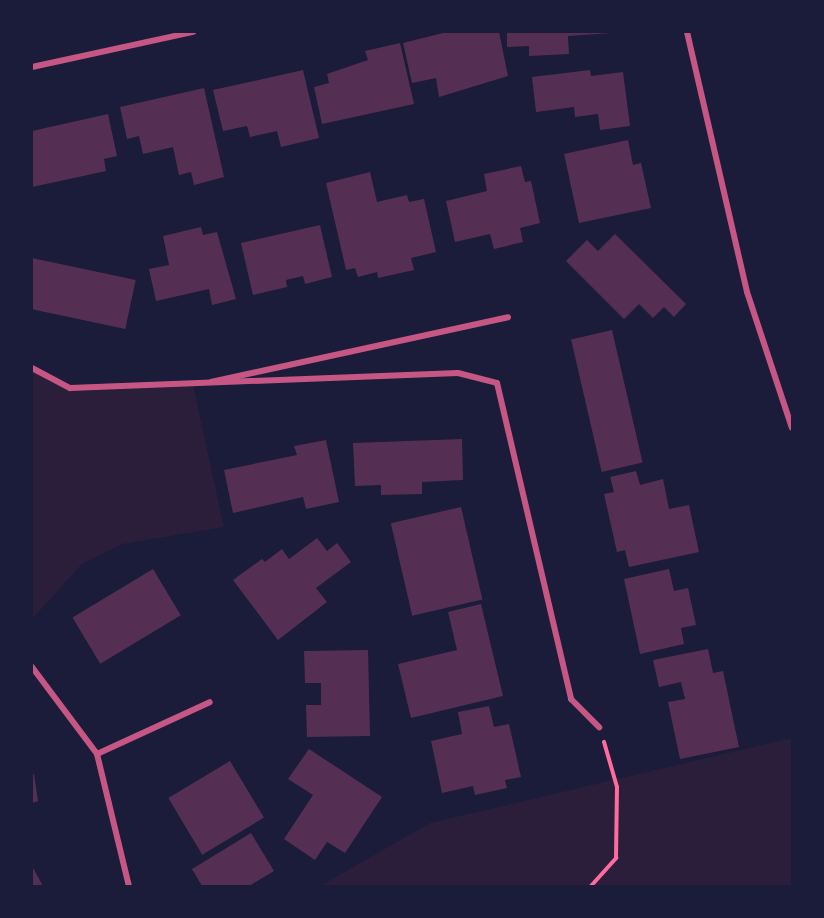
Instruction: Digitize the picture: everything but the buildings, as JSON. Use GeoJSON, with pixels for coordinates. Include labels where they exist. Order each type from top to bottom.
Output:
{"type":"FeatureCollection","features":[{"type":"Feature","properties":{"kind":"street"},"geometry":{"type":"LineString","coordinates":[[32,67],[193,32]]}},
{"type":"Feature","properties":{"kind":"street"},"geometry":{"type":"LineString","coordinates":[[687,32],[747,292],[792,428]]}},
{"type":"Feature","properties":{"kind":"street"},"geometry":{"type":"LineString","coordinates":[[193,386],[508,317]]}},
{"type":"Feature","properties":{"kind":"street"},"geometry":{"type":"LineString","coordinates":[[32,368],[70,388],[193,386],[458,373],[497,383],[571,699],[599,727]]}},
{"type":"Feature","properties":{"kind":"street"},"geometry":{"type":"LineString","coordinates":[[32,667],[97,754],[129,886]]}},
{"type":"Feature","properties":{"kind":"street"},"geometry":{"type":"LineString","coordinates":[[97,754],[210,702]]}},
{"type":"Feature","properties":{"kind":"path"},"geometry":{"type":"LineString","coordinates":[[591,886],[616,858],[617,787],[599,727]]}},
{"type":"Feature","properties":{"kind":"shaded area"},"geometry":{"type":"Polygon","coordinates":[[[32,368],[70,388],[193,385],[224,527],[123,544],[82,564],[32,619],[32,368]]]}},
{"type":"Feature","properties":{"kind":"shaded area"},"geometry":{"type":"Polygon","coordinates":[[[792,738],[792,886],[320,886],[430,823],[792,738]]]}}]}
